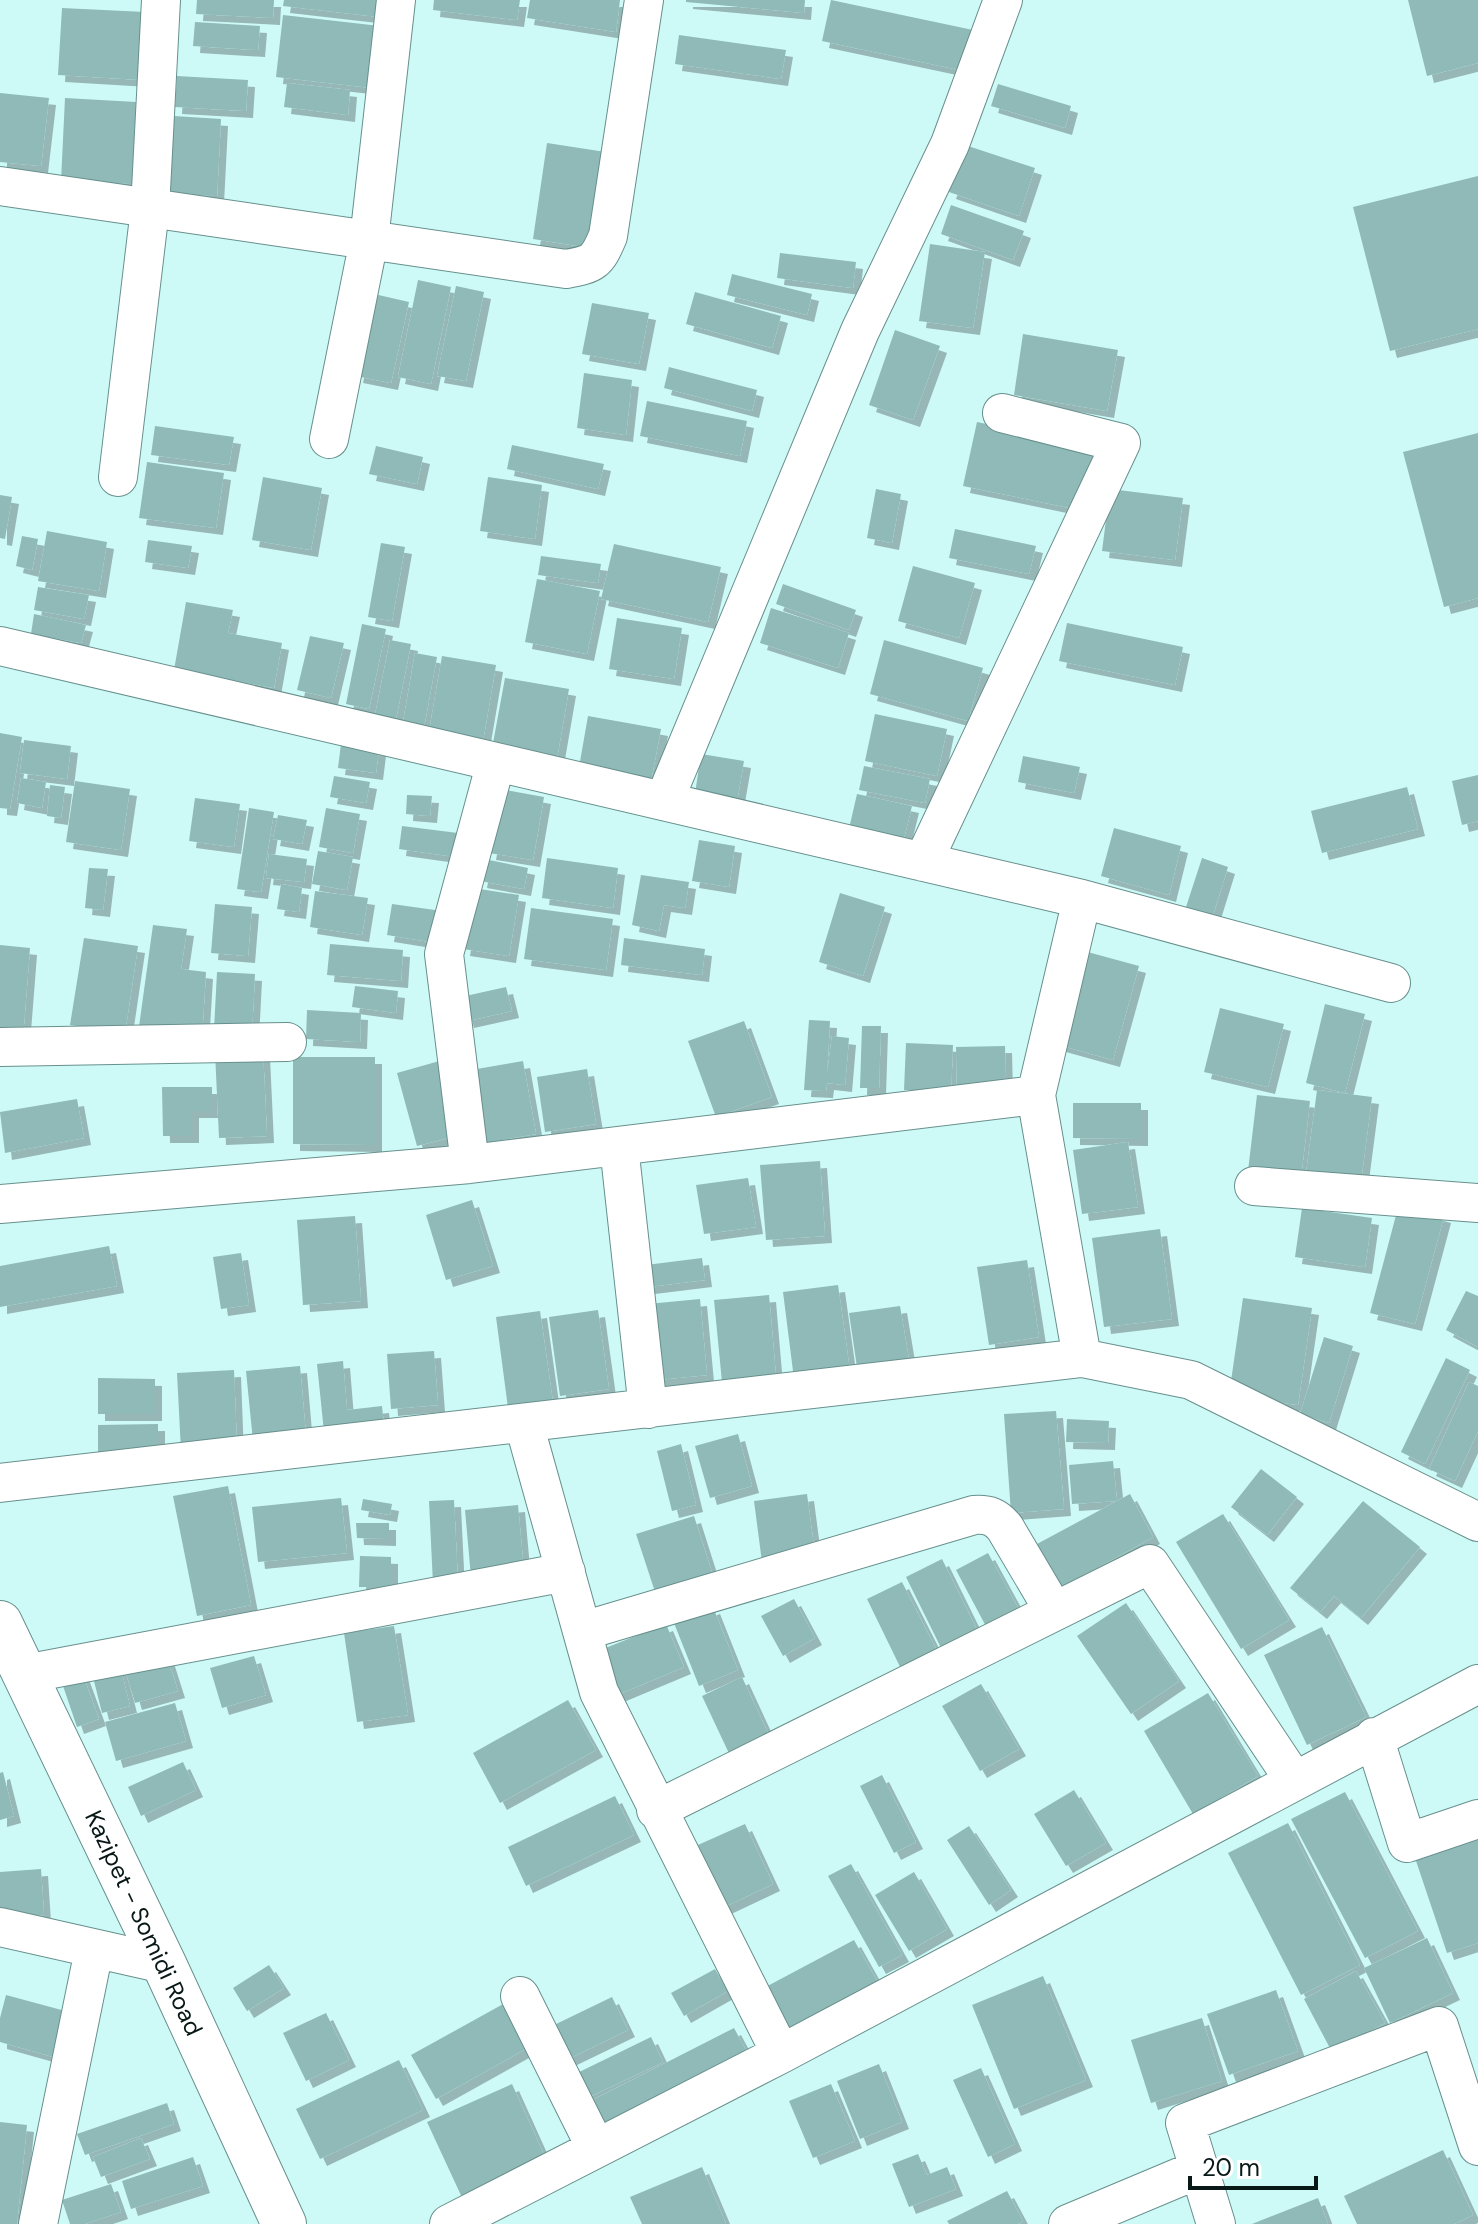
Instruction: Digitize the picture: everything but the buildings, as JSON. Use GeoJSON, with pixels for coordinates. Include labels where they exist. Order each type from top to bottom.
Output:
{"type":"FeatureCollection","features":[{"type":"Feature","properties":{"kind":"street"},"geometry":{"type":"LineString","coordinates":[[118,477],[150,209],[161,0]]}},
{"type":"Feature","properties":{"kind":"street"},"geometry":{"type":"LineString","coordinates":[[329,439],[369,240],[396,0]]}},
{"type":"Feature","properties":{"kind":"street"},"geometry":{"type":"LineString","coordinates":[[0,186],[566,269],[586,266],[599,259],[608,236],[644,0]]}},
{"type":"Feature","properties":{"kind":"street"},"geometry":{"type":"LineString","coordinates":[[664,801],[860,331],[950,144],[1003,0]]}},
{"type":"Feature","properties":{"kind":"street"},"geometry":{"type":"LineString","coordinates":[[923,862],[1121,443],[1002,413]]}},
{"type":"Feature","properties":{"kind":"street"},"geometry":{"type":"LineString","coordinates":[[0,646],[1082,899],[1391,983]]}},
{"type":"Feature","properties":{"kind":"street"},"geometry":{"type":"LineString","coordinates":[[470,1164],[444,954],[496,762]]}},
{"type":"Feature","properties":{"kind":"street"},"geometry":{"type":"LineString","coordinates":[[1082,899],[1036,1095],[1082,1358]]}},
{"type":"Feature","properties":{"kind":"street"},"geometry":{"type":"LineString","coordinates":[[0,1047],[287,1042]]}},
{"type":"Feature","properties":{"kind":"street"},"geometry":{"type":"LineString","coordinates":[[0,1204],[470,1164],[1036,1095]]}},
{"type":"Feature","properties":{"kind":"street"},"geometry":{"type":"LineString","coordinates":[[619,1146],[648,1409]]}},
{"type":"Feature","properties":{"kind":"street"},"geometry":{"type":"LineString","coordinates":[[1254,1186],[1478,1203]]}},
{"type":"Feature","properties":{"kind":"street"},"geometry":{"type":"LineString","coordinates":[[0,1483],[1082,1358],[1191,1380],[1478,1522]]}},
{"type":"Feature","properties":{"kind":"street"},"geometry":{"type":"LineString","coordinates":[[524,1424],[599,1692],[781,2054]]}},
{"type":"Feature","properties":{"kind":"street"},"geometry":{"type":"LineString","coordinates":[[583,1631],[986,1514],[997,1518],[1005,1528],[1054,1611]]}},
{"type":"Feature","properties":{"kind":"street"},"geometry":{"type":"LineString","coordinates":[[656,1810],[1150,1564],[1294,1780]]}},
{"type":"Feature","properties":{"kind":"street"},"geometry":{"type":"LineString","coordinates":[[8,1645],[566,1572]]}},
{"type":"Feature","properties":{"kind":"street","name":"Kazipet - Somidi Road"},"geometry":{"type":"LineString","coordinates":[[8,1645],[164,1964],[284,2224]]}},
{"type":"Feature","properties":{"kind":"street"},"geometry":{"type":"LineString","coordinates":[[449,2224],[781,2054],[1478,1684]]}},
{"type":"Feature","properties":{"kind":"street"},"geometry":{"type":"LineString","coordinates":[[1374,1737],[1407,1843],[1478,1819]]}},
{"type":"Feature","properties":{"kind":"street"},"geometry":{"type":"LineString","coordinates":[[0,1927],[164,1964]]}},
{"type":"Feature","properties":{"kind":"street"},"geometry":{"type":"LineString","coordinates":[[38,2224],[94,1950]]}},
{"type":"Feature","properties":{"kind":"street"},"geometry":{"type":"LineString","coordinates":[[520,1996],[596,2148]]}},
{"type":"Feature","properties":{"kind":"street"},"geometry":{"type":"LineString","coordinates":[[1216,2224],[1185,2123],[1439,2026],[1478,2146]]}},
{"type":"Feature","properties":{"kind":"street"},"geometry":{"type":"LineString","coordinates":[[1068,2224],[1199,2169]]}}]}
